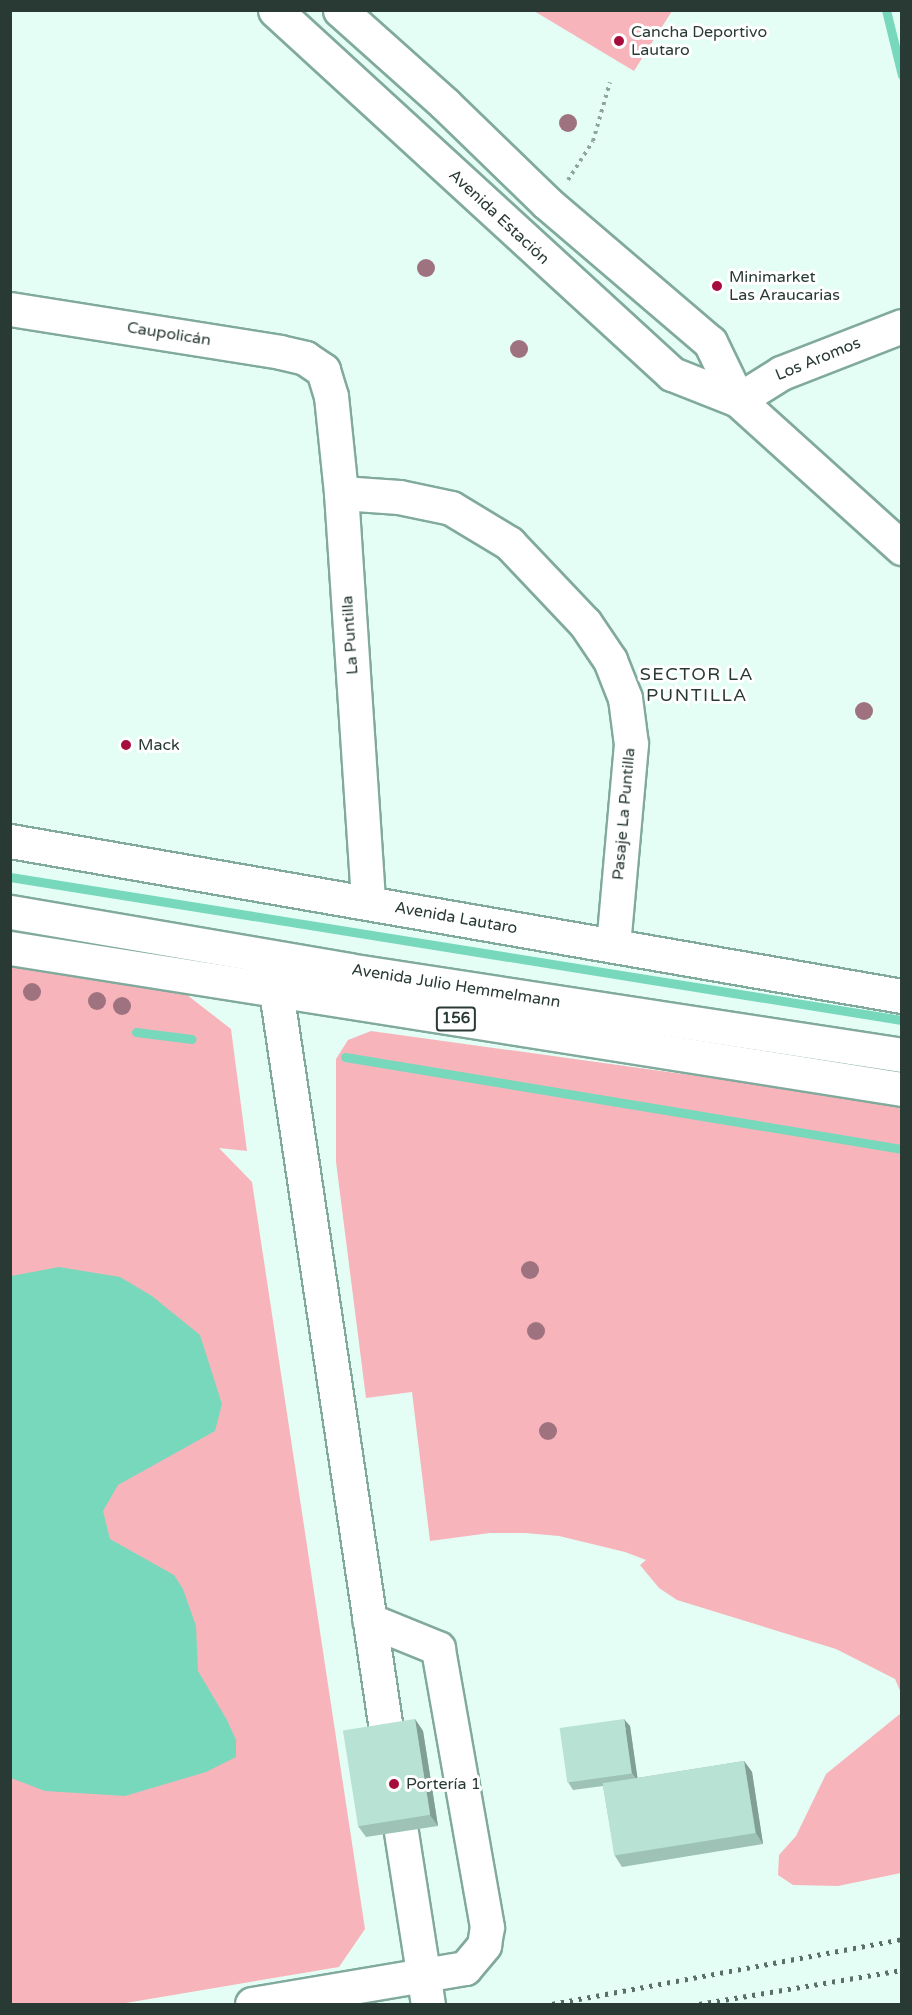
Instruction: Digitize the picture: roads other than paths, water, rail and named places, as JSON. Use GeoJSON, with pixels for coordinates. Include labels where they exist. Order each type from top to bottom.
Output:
{"type":"FeatureCollection","features":[{"type":"Feature","properties":{"kind":"main road","name":"Avenida Estación"},"geometry":{"type":"LineString","coordinates":[[275,10],[672,374],[738,400],[902,548]]}},
{"type":"Feature","properties":{"kind":"main road","name":"Avenida Estación"},"geometry":{"type":"LineString","coordinates":[[340,10],[445,104],[547,203],[710,342],[738,400]]}},
{"type":"Feature","properties":{"kind":"main road","name":"Caupolicán"},"geometry":{"type":"LineString","coordinates":[[10,309],[280,352],[305,358],[323,370]]}},
{"type":"Feature","properties":{"kind":"main road","name":"Los Aromos"},"geometry":{"type":"LineString","coordinates":[[738,400],[781,373],[902,326]]}},
{"type":"Feature","properties":{"kind":"main road","name":"La Puntilla"},"geometry":{"type":"LineString","coordinates":[[323,370],[331,396],[340,493],[368,903]]}},
{"type":"Feature","properties":{"kind":"main road","name":"Pasaje La Puntilla"},"geometry":{"type":"LineString","coordinates":[[340,493],[399,497],[451,508],[509,543],[585,623],[610,660],[625,698],[631,744],[613,945]]}},
{"type":"Feature","properties":{"kind":"main road","name":"Avenida Lautaro"},"geometry":{"type":"LineString","coordinates":[[10,841],[902,996]]}},
{"type":"Feature","properties":{"kind":"main road","name":"Avenida Julio Hemmelmann"},"geometry":{"type":"LineString","coordinates":[[10,912],[902,1055]]}},
{"type":"Feature","properties":{"kind":"main road","name":"Avenida Julio Hemmelmann"},"geometry":{"type":"LineString","coordinates":[[10,948],[902,1089]]}},
{"type":"Feature","properties":{"kind":"main road"},"geometry":{"type":"LineString","coordinates":[[271,954],[387,1736]]}},
{"type":"Feature","properties":{"kind":"main road"},"geometry":{"type":"LineString","coordinates":[[252,2004],[425,1990],[465,1968],[476,1959],[484,1945],[487,1927],[438,1648],[369,1620]]}},
{"type":"Feature","properties":{"kind":"main road"},"geometry":{"type":"LineString","coordinates":[[401,1832],[425,1990]]}},
{"type":"Feature","properties":{"kind":"waterway"},"geometry":{"type":"LineString","coordinates":[[886,10],[902,75]]}},
{"type":"Feature","properties":{"kind":"waterway"},"geometry":{"type":"LineString","coordinates":[[10,877],[902,1020]]}},
{"type":"Feature","properties":{"kind":"waterway"},"geometry":{"type":"LineString","coordinates":[[136,1032],[192,1039]]}},
{"type":"Feature","properties":{"kind":"waterway"},"geometry":{"type":"LineString","coordinates":[[345,1057],[902,1149]]}},
{"type":"Feature","properties":{"kind":"railway"},"geometry":{"type":"LineString","coordinates":[[552,2004],[902,1939]]}},
{"type":"Feature","properties":{"kind":"railway"},"geometry":{"type":"LineString","coordinates":[[699,2004],[902,1970]]}},
{"type":"Feature","properties":{"kind":"place","name":"Cancha Deportivo Lautaro"},"geometry":{"type":"Point","coordinates":[619,41]}},
{"type":"Feature","properties":{"kind":"place","name":"Minimarket Las Araucarias"},"geometry":{"type":"Point","coordinates":[717,286]}},
{"type":"Feature","properties":{"kind":"place","name":"Mack"},"geometry":{"type":"Point","coordinates":[126,745]}},
{"type":"Feature","properties":{"kind":"place","name":"Portería 1"},"geometry":{"type":"Point","coordinates":[394,1784]}},
{"type":"Feature","properties":{"kind":"district","name":"SECTOR LA PUNTILLA"},"geometry":{"type":"Point","coordinates":[697,685]}}]}
